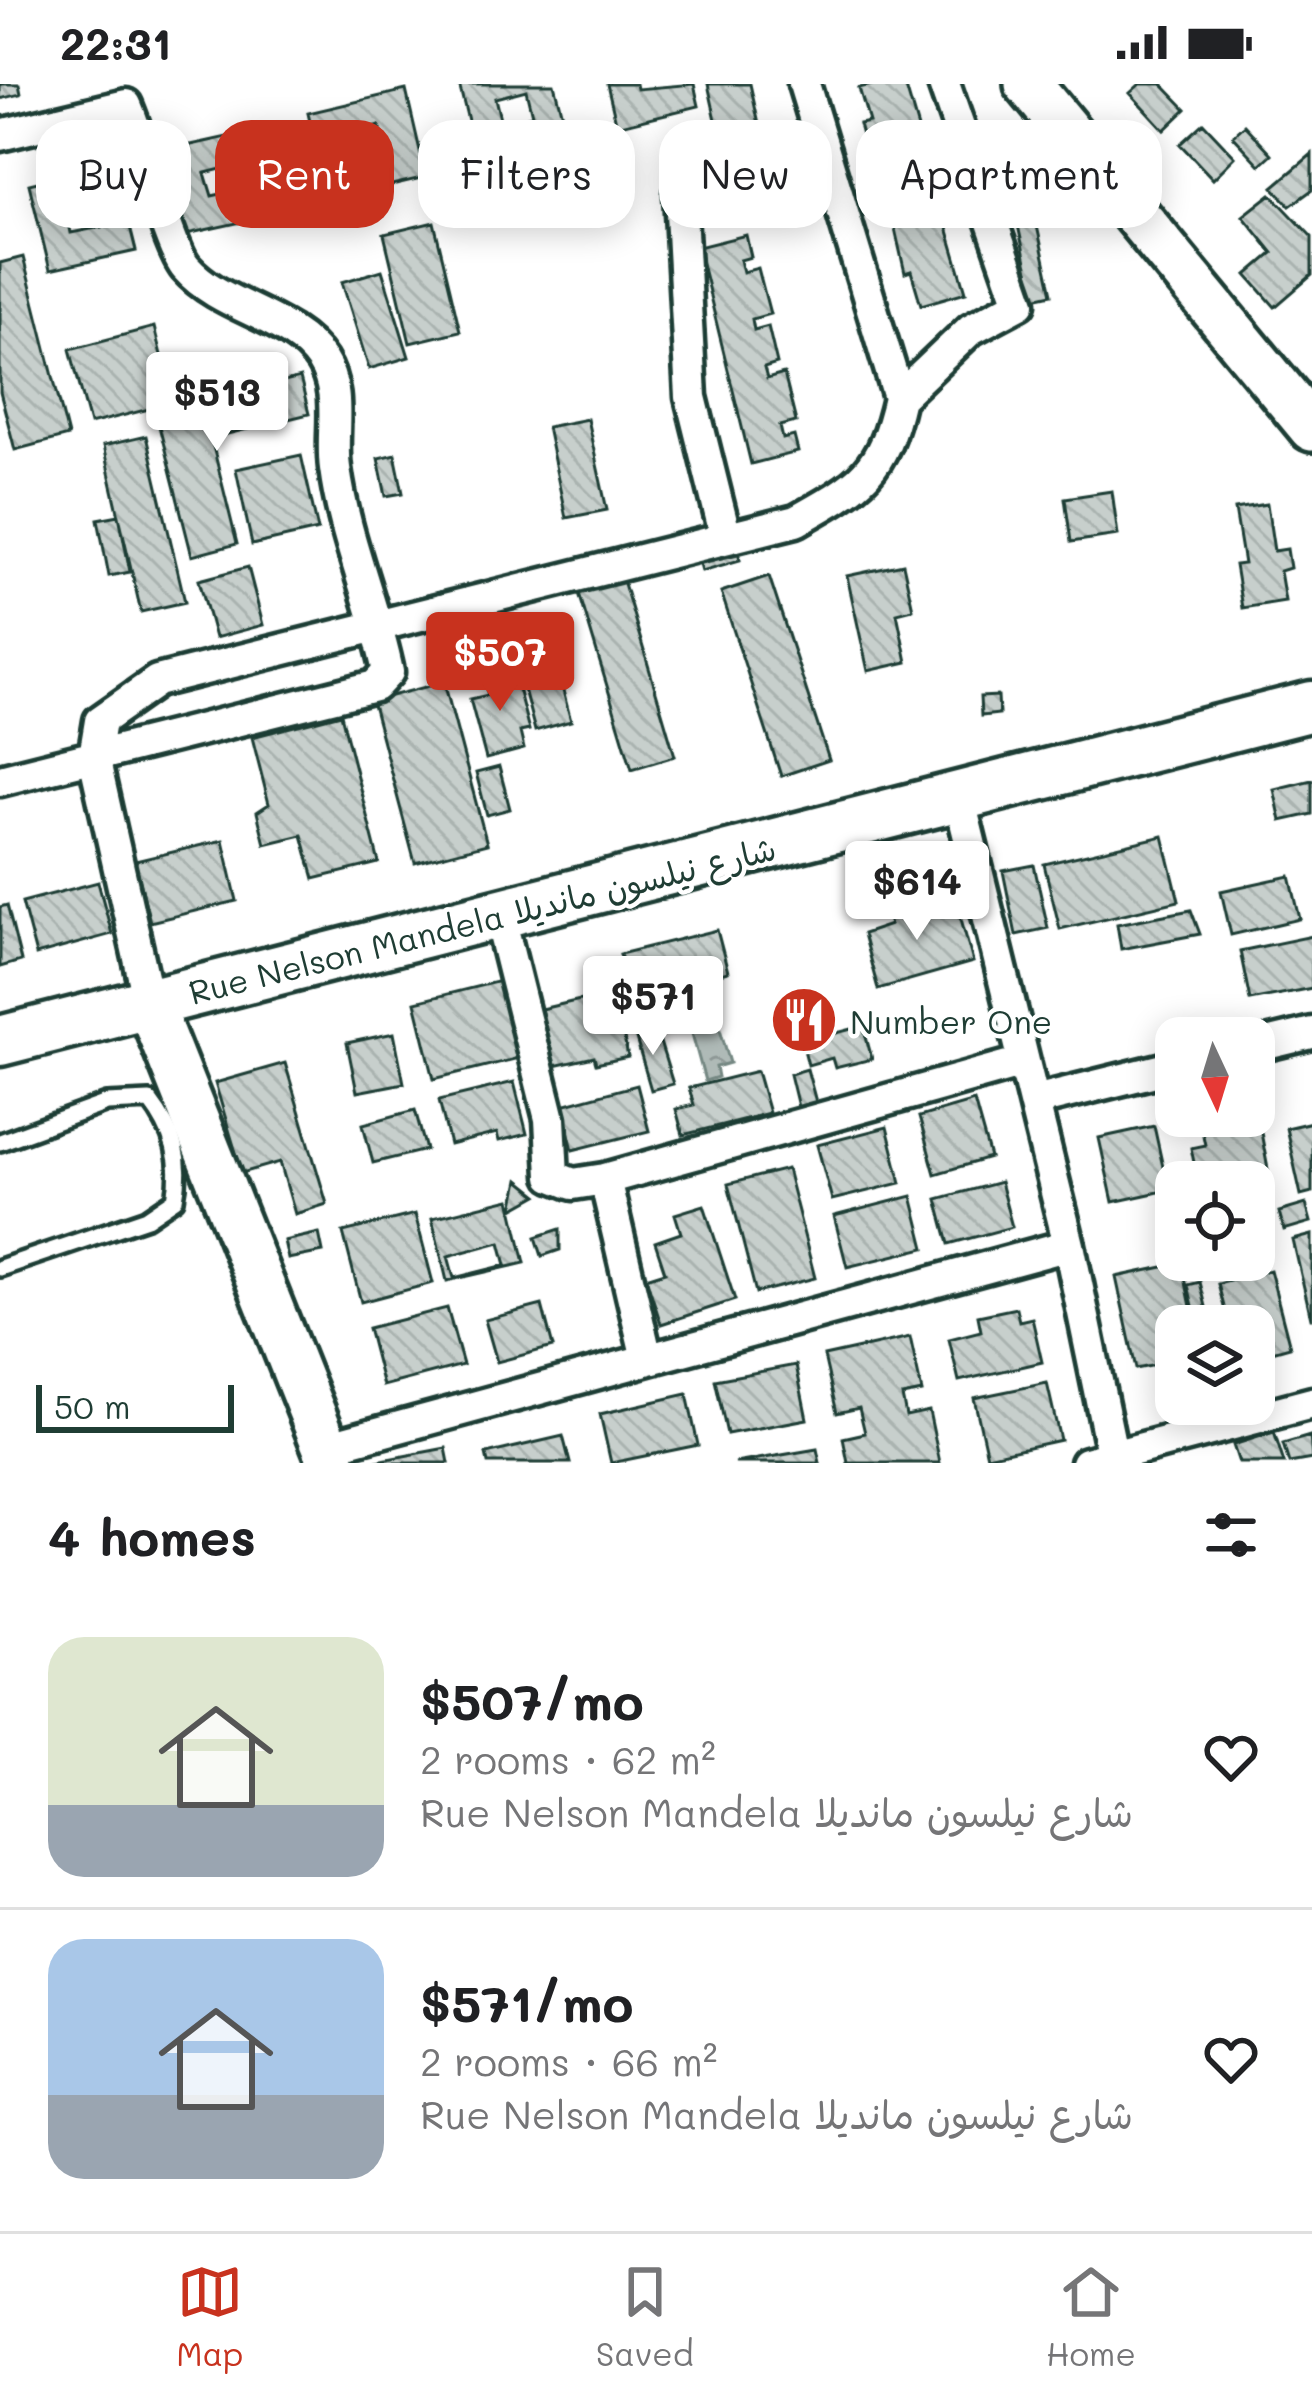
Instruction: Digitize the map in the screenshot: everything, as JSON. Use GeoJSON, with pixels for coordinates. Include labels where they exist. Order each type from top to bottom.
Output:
{"type":"FeatureCollection","features":[{"type":"Feature","properties":{"kind":"main road"},"geometry":{"type":"LineString","coordinates":[[1259,720],[1312,671]]}},
{"type":"Feature","properties":{"kind":"main road","name":"Rue Nelson Mandela شارع نيلسون مانديلا"},"geometry":{"type":"LineString","coordinates":[[0,1041],[1312,706]]}},
{"type":"Feature","properties":{"kind":"street"},"geometry":{"type":"LineString","coordinates":[[804,84],[813,120]]}},
{"type":"Feature","properties":{"kind":"street"},"geometry":{"type":"LineString","coordinates":[[899,398],[970,328],[1020,303],[944,84]]}},
{"type":"Feature","properties":{"kind":"street"},"geometry":{"type":"LineString","coordinates":[[1028,84],[1312,428]]}},
{"type":"Feature","properties":{"kind":"street"},"geometry":{"type":"LineString","coordinates":[[0,136],[126,105],[184,267],[228,300],[287,330],[321,359],[336,395],[331,439],[340,506],[388,672],[374,686],[0,779]]}},
{"type":"Feature","properties":{"kind":"street"},"geometry":{"type":"LineString","coordinates":[[832,184],[899,398],[887,450],[845,494],[796,520],[158,681],[100,721],[94,758],[149,1003],[329,1455],[647,1359],[1069,1245]]}},
{"type":"Feature","properties":{"kind":"street"},"geometry":{"type":"LineString","coordinates":[[682,228],[691,397],[726,538]]}},
{"type":"Feature","properties":{"kind":"street"},"geometry":{"type":"LineString","coordinates":[[959,797],[1069,1245],[1104,1461],[1312,1403]]}},
{"type":"Feature","properties":{"kind":"street"},"geometry":{"type":"LineString","coordinates":[[499,914],[550,1119],[553,1176],[573,1184],[1023,1062]]}},
{"type":"Feature","properties":{"kind":"street"},"geometry":{"type":"LineString","coordinates":[[1275,1042],[1312,1033]]}},
{"type":"Feature","properties":{"kind":"street"},"geometry":{"type":"LineString","coordinates":[[1034,1100],[1155,1071]]}},
{"type":"Feature","properties":{"kind":"street"},"geometry":{"type":"LineString","coordinates":[[604,1179],[647,1359]]}},
{"type":"Feature","properties":{"kind":"lane"},"geometry":{"type":"LineString","coordinates":[[0,1142],[107,1102],[150,1101],[169,1125],[181,1172],[175,1199],[147,1218],[0,1268]]}},
{"type":"Feature","properties":{"kind":"water"},"geometry":{"type":"Polygon","coordinates":[[[718,1022],[730,1063],[716,1067],[718,1077],[705,1081],[691,1030],[718,1022]]]}},
{"type":"Feature","properties":{"kind":"building"},"geometry":{"type":"Polygon","coordinates":[[[0,84],[19,84],[21,94],[0,99],[0,84]]]}},
{"type":"Feature","properties":{"kind":"building"},"geometry":{"type":"Polygon","coordinates":[[[459,84],[554,84],[563,120],[513,120],[532,115],[526,90],[495,98],[500,120],[468,120],[459,84]]]}},
{"type":"Feature","properties":{"kind":"building"},"geometry":{"type":"Polygon","coordinates":[[[607,84],[636,84],[637,89],[694,84],[699,106],[635,122],[616,120],[607,84]]]}},
{"type":"Feature","properties":{"kind":"building"},"geometry":{"type":"Polygon","coordinates":[[[708,84],[750,84],[758,120],[716,120],[708,84]]]}},
{"type":"Feature","properties":{"kind":"building"},"geometry":{"type":"Polygon","coordinates":[[[905,84],[916,120],[868,120],[859,88],[905,84]]]}},
{"type":"Feature","properties":{"kind":"building"},"geometry":{"type":"Polygon","coordinates":[[[1140,84],[1162,84],[1186,109],[1164,130],[1162,120],[1155,120],[1130,93],[1140,84]]]}},
{"type":"Feature","properties":{"kind":"building"},"geometry":{"type":"Polygon","coordinates":[[[406,90],[418,142],[418,179],[394,185],[394,120],[310,120],[308,113],[406,90]]]}},
{"type":"Feature","properties":{"kind":"building"},"geometry":{"type":"Polygon","coordinates":[[[1203,123],[1235,157],[1213,179],[1180,144],[1203,123]]]}},
{"type":"Feature","properties":{"kind":"building"},"geometry":{"type":"Polygon","coordinates":[[[1245,125],[1272,154],[1260,165],[1233,136],[1245,125]]]}},
{"type":"Feature","properties":{"kind":"building"},"geometry":{"type":"Polygon","coordinates":[[[215,140],[215,170],[205,173],[215,195],[215,228],[182,235],[180,228],[191,228],[191,145],[215,140]]]}},
{"type":"Feature","properties":{"kind":"building"},"geometry":{"type":"Polygon","coordinates":[[[1312,154],[1312,190],[1290,206],[1273,187],[1312,154]]]}},
{"type":"Feature","properties":{"kind":"building"},"geometry":{"type":"Polygon","coordinates":[[[36,182],[36,213],[29,184],[36,182]]]}},
{"type":"Feature","properties":{"kind":"building"},"geometry":{"type":"Polygon","coordinates":[[[1271,194],[1312,237],[1312,275],[1275,307],[1247,275],[1273,253],[1243,216],[1271,194]]]}},
{"type":"Feature","properties":{"kind":"building"},"geometry":{"type":"Polygon","coordinates":[[[418,226],[435,228],[460,331],[410,343],[384,234],[418,226]]]}},
{"type":"Feature","properties":{"kind":"building"},"geometry":{"type":"Polygon","coordinates":[[[40,228],[70,228],[71,233],[130,228],[136,251],[50,270],[40,228]]]}},
{"type":"Feature","properties":{"kind":"building"},"geometry":{"type":"Polygon","coordinates":[[[895,228],[947,228],[966,292],[921,305],[911,271],[905,273],[895,228]]]}},
{"type":"Feature","properties":{"kind":"building"},"geometry":{"type":"Polygon","coordinates":[[[1019,228],[1037,228],[1052,294],[1034,298],[1019,228]]]}},
{"type":"Feature","properties":{"kind":"building"},"geometry":{"type":"Polygon","coordinates":[[[746,235],[751,257],[740,260],[743,272],[758,268],[770,314],[752,319],[754,330],[768,326],[777,364],[764,368],[767,379],[784,374],[796,422],[780,426],[783,439],[794,436],[798,452],[751,464],[698,247],[746,235]]]}},
{"type":"Feature","properties":{"kind":"building"},"geometry":{"type":"Polygon","coordinates":[[[23,257],[68,436],[15,450],[0,392],[0,263],[23,257]]]}},
{"type":"Feature","properties":{"kind":"building"},"geometry":{"type":"Polygon","coordinates":[[[382,270],[409,357],[369,369],[342,282],[382,270]]]}},
{"type":"Feature","properties":{"kind":"building"},"geometry":{"type":"Polygon","coordinates":[[[154,327],[173,403],[90,424],[70,349],[154,327]]]}},
{"type":"Feature","properties":{"kind":"building"},"geometry":{"type":"Polygon","coordinates":[[[300,378],[309,414],[211,438],[237,544],[192,556],[156,414],[300,378]]]}},
{"type":"Feature","properties":{"kind":"building"},"geometry":{"type":"Polygon","coordinates":[[[587,419],[607,510],[566,518],[547,427],[587,419]]]}},
{"type":"Feature","properties":{"kind":"building"},"geometry":{"type":"Polygon","coordinates":[[[146,436],[185,602],[141,612],[103,446],[146,436]]]}},
{"type":"Feature","properties":{"kind":"building"},"geometry":{"type":"Polygon","coordinates":[[[395,454],[403,493],[386,496],[378,458],[395,454]]]}},
{"type":"Feature","properties":{"kind":"building"},"geometry":{"type":"Polygon","coordinates":[[[301,455],[318,530],[252,545],[236,469],[301,455]]]}},
{"type":"Feature","properties":{"kind":"building"},"geometry":{"type":"Polygon","coordinates":[[[1112,491],[1118,535],[1071,542],[1065,498],[1112,491]]]}},
{"type":"Feature","properties":{"kind":"building"},"geometry":{"type":"Polygon","coordinates":[[[1267,504],[1274,551],[1287,549],[1290,568],[1280,571],[1285,601],[1242,608],[1235,565],[1244,564],[1235,509],[1267,504]]]}},
{"type":"Feature","properties":{"kind":"building"},"geometry":{"type":"Polygon","coordinates":[[[119,515],[130,572],[109,576],[98,519],[119,515]]]}},
{"type":"Feature","properties":{"kind":"building"},"geometry":{"type":"Polygon","coordinates":[[[737,546],[740,560],[702,571],[698,556],[737,546]]]}},
{"type":"Feature","properties":{"kind":"building"},"geometry":{"type":"Polygon","coordinates":[[[903,564],[913,609],[897,613],[907,662],[868,671],[847,576],[903,564]]]}},
{"type":"Feature","properties":{"kind":"building"},"geometry":{"type":"Polygon","coordinates":[[[248,567],[263,625],[215,638],[199,580],[248,567]]]}},
{"type":"Feature","properties":{"kind":"building"},"geometry":{"type":"Polygon","coordinates":[[[769,576],[829,760],[781,776],[721,592],[769,576]]]}},
{"type":"Feature","properties":{"kind":"building"},"geometry":{"type":"Polygon","coordinates":[[[623,580],[675,756],[632,769],[579,593],[623,580]]]}},
{"type":"Feature","properties":{"kind":"building"},"geometry":{"type":"Polygon","coordinates":[[[552,649],[571,721],[535,731],[516,659],[552,649]]]}},
{"type":"Feature","properties":{"kind":"building"},"geometry":{"type":"Polygon","coordinates":[[[512,666],[529,730],[520,732],[524,749],[486,759],[470,699],[488,695],[482,674],[512,666]]]}},
{"type":"Feature","properties":{"kind":"building"},"geometry":{"type":"Polygon","coordinates":[[[444,682],[487,844],[415,863],[372,701],[444,682]]]}},
{"type":"Feature","properties":{"kind":"building"},"geometry":{"type":"Polygon","coordinates":[[[998,696],[999,714],[981,716],[980,697],[998,696]]]}},
{"type":"Feature","properties":{"kind":"building"},"geometry":{"type":"Polygon","coordinates":[[[341,714],[379,863],[314,879],[302,835],[265,844],[257,812],[269,804],[252,737],[341,714]]]}},
{"type":"Feature","properties":{"kind":"building"},"geometry":{"type":"Polygon","coordinates":[[[499,767],[510,809],[487,815],[476,773],[499,767]]]}},
{"type":"Feature","properties":{"kind":"building"},"geometry":{"type":"Polygon","coordinates":[[[1312,780],[1312,814],[1281,821],[1274,789],[1312,780]]]}},
{"type":"Feature","properties":{"kind":"building"},"geometry":{"type":"Polygon","coordinates":[[[1163,836],[1179,901],[1060,929],[1044,864],[1163,836]]]}},
{"type":"Feature","properties":{"kind":"building"},"geometry":{"type":"Polygon","coordinates":[[[223,840],[237,901],[150,922],[135,861],[223,840]]]}},
{"type":"Feature","properties":{"kind":"building"},"geometry":{"type":"Polygon","coordinates":[[[1034,865],[1048,928],[1016,935],[1003,871],[1034,865]]]}},
{"type":"Feature","properties":{"kind":"building"},"geometry":{"type":"Polygon","coordinates":[[[1290,876],[1300,919],[1231,935],[1221,891],[1290,876]]]}},
{"type":"Feature","properties":{"kind":"building"},"geometry":{"type":"Polygon","coordinates":[[[98,882],[112,934],[36,955],[22,902],[98,882]]]}},
{"type":"Feature","properties":{"kind":"building"},"geometry":{"type":"Polygon","coordinates":[[[928,896],[934,915],[958,908],[973,962],[878,989],[863,934],[890,925],[885,908],[928,896]]]}},
{"type":"Feature","properties":{"kind":"building"},"geometry":{"type":"Polygon","coordinates":[[[7,905],[21,961],[0,967],[0,907],[7,905]]]}},
{"type":"Feature","properties":{"kind":"building"},"geometry":{"type":"Polygon","coordinates":[[[1191,910],[1200,934],[1121,949],[1117,924],[1191,910]]]}},
{"type":"Feature","properties":{"kind":"building"},"geometry":{"type":"Polygon","coordinates":[[[717,930],[728,972],[632,997],[620,954],[717,930]]]}},
{"type":"Feature","properties":{"kind":"building"},"geometry":{"type":"Polygon","coordinates":[[[1312,936],[1312,988],[1250,1000],[1240,951],[1312,936]]]}},
{"type":"Feature","properties":{"kind":"building"},"geometry":{"type":"Polygon","coordinates":[[[500,981],[519,1058],[434,1079],[415,1002],[500,981]]]}},
{"type":"Feature","properties":{"kind":"building"},"geometry":{"type":"Polygon","coordinates":[[[602,995],[611,1031],[622,1029],[628,1057],[596,1064],[594,1057],[554,1066],[541,1009],[602,995]]]}},
{"type":"Feature","properties":{"kind":"building"},"geometry":{"type":"Polygon","coordinates":[[[655,1026],[673,1084],[651,1090],[634,1032],[655,1026]]]}},
{"type":"Feature","properties":{"kind":"building"},"geometry":{"type":"Polygon","coordinates":[[[863,1026],[872,1059],[835,1068],[832,1058],[808,1065],[802,1042],[863,1026]]]}},
{"type":"Feature","properties":{"kind":"building"},"geometry":{"type":"Polygon","coordinates":[[[394,1033],[404,1083],[357,1092],[347,1043],[394,1033]]]}},
{"type":"Feature","properties":{"kind":"building"},"geometry":{"type":"Polygon","coordinates":[[[285,1063],[327,1204],[295,1214],[280,1162],[242,1173],[215,1083],[285,1063]]]}},
{"type":"Feature","properties":{"kind":"building"},"geometry":{"type":"Polygon","coordinates":[[[807,1069],[816,1102],[798,1107],[790,1074],[807,1069]]]}},
{"type":"Feature","properties":{"kind":"building"},"geometry":{"type":"Polygon","coordinates":[[[757,1071],[769,1113],[683,1135],[676,1109],[694,1105],[689,1088],[757,1071]]]}},
{"type":"Feature","properties":{"kind":"building"},"geometry":{"type":"Polygon","coordinates":[[[514,1082],[527,1134],[499,1141],[497,1133],[450,1145],[439,1100],[514,1082]]]}},
{"type":"Feature","properties":{"kind":"building"},"geometry":{"type":"Polygon","coordinates":[[[637,1085],[649,1131],[573,1150],[562,1105],[637,1085]]]}},
{"type":"Feature","properties":{"kind":"building"},"geometry":{"type":"Polygon","coordinates":[[[974,1101],[990,1158],[935,1174],[919,1117],[974,1101]]]}},
{"type":"Feature","properties":{"kind":"building"},"geometry":{"type":"Polygon","coordinates":[[[415,1110],[426,1150],[373,1163],[363,1124],[415,1110]]]}},
{"type":"Feature","properties":{"kind":"building"},"geometry":{"type":"Polygon","coordinates":[[[1312,1122],[1312,1192],[1301,1195],[1286,1128],[1312,1122]]]}},
{"type":"Feature","properties":{"kind":"building"},"geometry":{"type":"Polygon","coordinates":[[[1154,1126],[1162,1161],[1155,1161],[1155,1193],[1113,1202],[1099,1138],[1154,1126]]]}},
{"type":"Feature","properties":{"kind":"building"},"geometry":{"type":"Polygon","coordinates":[[[887,1127],[901,1183],[832,1200],[817,1145],[887,1127]]]}},
{"type":"Feature","properties":{"kind":"building"},"geometry":{"type":"Polygon","coordinates":[[[1203,1137],[1262,1137],[1266,1161],[1194,1161],[1191,1148],[1205,1145],[1203,1137]]]}},
{"type":"Feature","properties":{"kind":"building"},"geometry":{"type":"Polygon","coordinates":[[[787,1169],[815,1278],[756,1293],[728,1184],[787,1169]]]}},
{"type":"Feature","properties":{"kind":"building"},"geometry":{"type":"Polygon","coordinates":[[[519,1180],[538,1195],[513,1209],[519,1180]]]}},
{"type":"Feature","properties":{"kind":"building"},"geometry":{"type":"Polygon","coordinates":[[[1000,1182],[1012,1227],[949,1244],[937,1199],[1000,1182]]]}},
{"type":"Feature","properties":{"kind":"building"},"geometry":{"type":"Polygon","coordinates":[[[912,1196],[925,1248],[847,1267],[834,1216],[912,1196]]]}},
{"type":"Feature","properties":{"kind":"building"},"geometry":{"type":"Polygon","coordinates":[[[510,1199],[525,1263],[447,1281],[432,1218],[510,1199]]]}},
{"type":"Feature","properties":{"kind":"building"},"geometry":{"type":"Polygon","coordinates":[[[1306,1204],[1311,1222],[1284,1230],[1279,1212],[1306,1204]]]}},
{"type":"Feature","properties":{"kind":"building"},"geometry":{"type":"Polygon","coordinates":[[[704,1205],[735,1300],[661,1324],[646,1278],[665,1272],[655,1242],[681,1233],[675,1214],[704,1205]]]}},
{"type":"Feature","properties":{"kind":"building"},"geometry":{"type":"Polygon","coordinates":[[[415,1214],[433,1283],[361,1302],[343,1232],[415,1214]]]}},
{"type":"Feature","properties":{"kind":"building"},"geometry":{"type":"Polygon","coordinates":[[[560,1229],[560,1250],[542,1256],[536,1237],[560,1229]]]}},
{"type":"Feature","properties":{"kind":"building"},"geometry":{"type":"Polygon","coordinates":[[[319,1233],[323,1252],[288,1259],[284,1241],[319,1233]]]}},
{"type":"Feature","properties":{"kind":"building"},"geometry":{"type":"Polygon","coordinates":[[[1312,1235],[1312,1318],[1311,1318],[1293,1240],[1312,1235]]]}},
{"type":"Feature","properties":{"kind":"building"},"geometry":{"type":"Polygon","coordinates":[[[500,1242],[506,1265],[454,1278],[448,1256],[500,1242]]]}},
{"type":"Feature","properties":{"kind":"building"},"geometry":{"type":"Polygon","coordinates":[[[1155,1269],[1155,1281],[1186,1281],[1191,1305],[1155,1305],[1155,1365],[1136,1369],[1116,1277],[1155,1269]]]}},
{"type":"Feature","properties":{"kind":"building"},"geometry":{"type":"Polygon","coordinates":[[[1273,1281],[1290,1347],[1275,1351],[1275,1305],[1224,1305],[1218,1284],[1273,1281]]]}},
{"type":"Feature","properties":{"kind":"building"},"geometry":{"type":"Polygon","coordinates":[[[1200,1282],[1206,1305],[1193,1305],[1188,1285],[1200,1282]]]}},
{"type":"Feature","properties":{"kind":"building"},"geometry":{"type":"Polygon","coordinates":[[[542,1305],[553,1347],[497,1362],[485,1320],[542,1305]]]}},
{"type":"Feature","properties":{"kind":"building"},"geometry":{"type":"Polygon","coordinates":[[[447,1308],[463,1365],[383,1386],[368,1328],[447,1308]]]}},
{"type":"Feature","properties":{"kind":"building"},"geometry":{"type":"Polygon","coordinates":[[[1016,1308],[1019,1321],[1032,1318],[1042,1362],[959,1381],[949,1339],[981,1331],[978,1316],[1016,1308]]]}},
{"type":"Feature","properties":{"kind":"building"},"geometry":{"type":"Polygon","coordinates":[[[910,1337],[922,1392],[902,1396],[906,1416],[929,1411],[940,1463],[848,1463],[843,1438],[865,1433],[859,1408],[837,1413],[824,1356],[910,1337]]]}},
{"type":"Feature","properties":{"kind":"building"},"geometry":{"type":"Polygon","coordinates":[[[796,1365],[807,1419],[727,1434],[715,1380],[796,1365]]]}},
{"type":"Feature","properties":{"kind":"building"},"geometry":{"type":"Polygon","coordinates":[[[1047,1383],[1060,1440],[987,1456],[974,1398],[1047,1383]]]}},
{"type":"Feature","properties":{"kind":"building"},"geometry":{"type":"Polygon","coordinates":[[[687,1394],[698,1445],[611,1463],[600,1414],[687,1394]]]}},
{"type":"Feature","properties":{"kind":"building"},"geometry":{"type":"Polygon","coordinates":[[[1274,1432],[1284,1463],[1239,1463],[1233,1445],[1274,1432]]]}},
{"type":"Feature","properties":{"kind":"building"},"geometry":{"type":"Polygon","coordinates":[[[563,1436],[570,1463],[488,1463],[486,1454],[563,1436]]]}},
{"type":"Feature","properties":{"kind":"building"},"geometry":{"type":"Polygon","coordinates":[[[1310,1436],[1312,1459],[1289,1463],[1283,1444],[1310,1436]]]}},
{"type":"Feature","properties":{"kind":"building"},"geometry":{"type":"Polygon","coordinates":[[[446,1448],[449,1463],[377,1463],[377,1461],[446,1448]]]}},
{"type":"Feature","properties":{"kind":"building"},"geometry":{"type":"Polygon","coordinates":[[[817,1449],[820,1463],[735,1463],[817,1449]]]}},
{"type":"Feature","properties":{"kind":"place","name":"Number One"},"geometry":{"type":"Point","coordinates":[804,1020]}}]}
